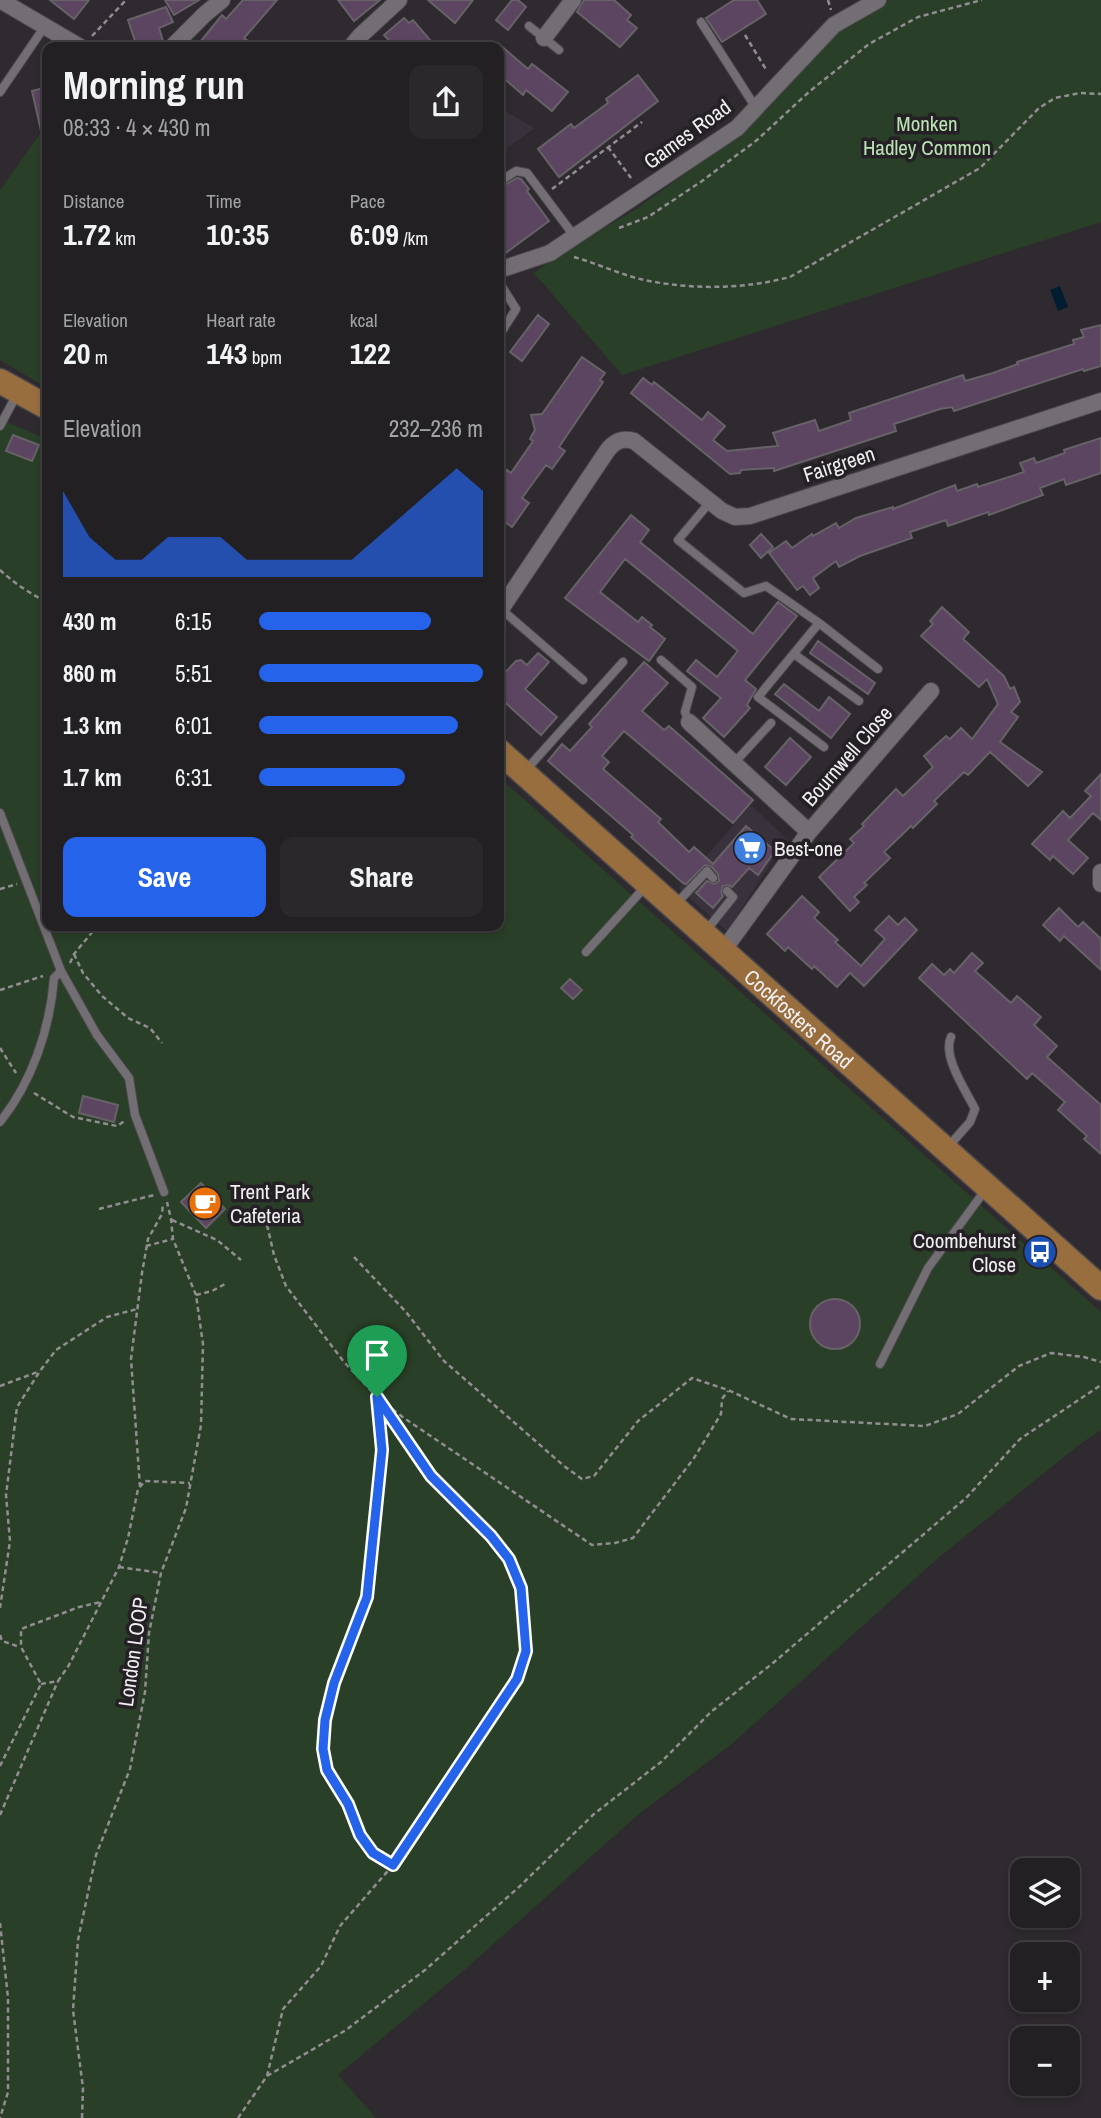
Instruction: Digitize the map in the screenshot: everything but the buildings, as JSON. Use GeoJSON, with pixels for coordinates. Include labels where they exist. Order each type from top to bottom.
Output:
{"type":"FeatureCollection","features":[{"type":"Feature","properties":{"kind":"main road"},"geometry":{"type":"LineString","coordinates":[[9,387],[42,404]]}},
{"type":"Feature","properties":{"kind":"main road","name":"Cockfosters Road"},"geometry":{"type":"LineString","coordinates":[[504,756],[1101,1288]]}},
{"type":"Feature","properties":{"kind":"street"},"geometry":{"type":"LineString","coordinates":[[177,42],[222,0]]}},
{"type":"Feature","properties":{"kind":"street"},"geometry":{"type":"LineString","coordinates":[[362,42],[399,0]]}},
{"type":"Feature","properties":{"kind":"street"},"geometry":{"type":"LineString","coordinates":[[544,38],[573,0]]}},
{"type":"Feature","properties":{"kind":"street","name":"Games Road"},"geometry":{"type":"LineString","coordinates":[[504,268],[550,253],[737,128],[834,25],[878,0]]}},
{"type":"Feature","properties":{"kind":"street"},"geometry":{"type":"LineString","coordinates":[[11,2],[45,26],[76,42]]}},
{"type":"Feature","properties":{"kind":"street","name":"Fairgreen"},"geometry":{"type":"LineString","coordinates":[[504,604],[611,445],[620,440],[634,441],[722,511],[735,517],[750,516],[1101,401]]}},
{"type":"Feature","properties":{"kind":"street","name":"Bournwell Close"},"geometry":{"type":"LineString","coordinates":[[723,951],[809,832],[931,691]]}},
{"type":"Feature","properties":{"kind":"street"},"geometry":{"type":"LineString","coordinates":[[689,722],[809,832]]}},
{"type":"Feature","properties":{"kind":"street"},"geometry":{"type":"LineString","coordinates":[[1101,872],[1101,884]]}},
{"type":"Feature","properties":{"kind":"lane"},"geometry":{"type":"LineString","coordinates":[[701,22],[756,108]]}},
{"type":"Feature","properties":{"kind":"lane"},"geometry":{"type":"LineString","coordinates":[[0,92],[45,26]]}},
{"type":"Feature","properties":{"kind":"lane"},"geometry":{"type":"LineString","coordinates":[[529,26],[559,50]]}},
{"type":"Feature","properties":{"kind":"lane"},"geometry":{"type":"LineString","coordinates":[[504,179],[516,171],[527,173],[575,237]]}},
{"type":"Feature","properties":{"kind":"lane"},"geometry":{"type":"LineString","coordinates":[[504,290],[516,309],[504,328]]}},
{"type":"Feature","properties":{"kind":"lane"},"geometry":{"type":"LineString","coordinates":[[0,426],[9,387]]}},
{"type":"Feature","properties":{"kind":"lane"},"geometry":{"type":"LineString","coordinates":[[710,502],[678,540],[744,593],[766,586],[878,669]]}},
{"type":"Feature","properties":{"kind":"lane"},"geometry":{"type":"LineString","coordinates":[[504,613],[583,680]]}},
{"type":"Feature","properties":{"kind":"lane"},"geometry":{"type":"LineString","coordinates":[[819,623],[758,697],[824,747]]}},
{"type":"Feature","properties":{"kind":"lane"},"geometry":{"type":"LineString","coordinates":[[794,654],[859,701]]}},
{"type":"Feature","properties":{"kind":"lane"},"geometry":{"type":"LineString","coordinates":[[661,660],[692,687],[685,712],[689,722]]}},
{"type":"Feature","properties":{"kind":"lane"},"geometry":{"type":"LineString","coordinates":[[523,773],[622,662]]}},
{"type":"Feature","properties":{"kind":"lane"},"geometry":{"type":"LineString","coordinates":[[734,763],[771,723]]}},
{"type":"Feature","properties":{"kind":"lane"},"geometry":{"type":"LineString","coordinates":[[0,813],[42,922]]}},
{"type":"Feature","properties":{"kind":"lane"},"geometry":{"type":"LineString","coordinates":[[673,907],[707,871],[713,878]]}},
{"type":"Feature","properties":{"kind":"lane"},"geometry":{"type":"LineString","coordinates":[[586,952],[648,884]]}},
{"type":"Feature","properties":{"kind":"lane"},"geometry":{"type":"LineString","coordinates":[[704,934],[733,897],[727,891]]}},
{"type":"Feature","properties":{"kind":"lane"},"geometry":{"type":"LineString","coordinates":[[45,931],[62,974],[97,1035],[129,1078],[135,1115],[164,1192]]}},
{"type":"Feature","properties":{"kind":"lane"},"geometry":{"type":"LineString","coordinates":[[0,1122],[25,1087],[50,1014],[54,978],[62,974]]}},
{"type":"Feature","properties":{"kind":"lane"},"geometry":{"type":"LineString","coordinates":[[946,1149],[970,1122],[975,1109],[949,1056],[947,1044],[951,1037]]}},
{"type":"Feature","properties":{"kind":"lane"},"geometry":{"type":"LineString","coordinates":[[880,1364],[928,1268],[988,1187]]}},
{"type":"Feature","properties":{"kind":"path"},"geometry":{"type":"LineString","coordinates":[[85,42],[126,0]]}},
{"type":"Feature","properties":{"kind":"path"},"geometry":{"type":"LineString","coordinates":[[611,230],[648,217],[702,181],[757,140],[810,91],[869,44],[918,17],[982,0]]}},
{"type":"Feature","properties":{"kind":"path"},"geometry":{"type":"LineString","coordinates":[[745,35],[777,86]]}},
{"type":"Feature","properties":{"kind":"path"},"geometry":{"type":"LineString","coordinates":[[550,253],[577,257],[634,277],[676,287],[762,285],[790,277],[980,168],[1039,108],[1055,97],[1080,93],[1101,94]]}},
{"type":"Feature","properties":{"kind":"path"},"geometry":{"type":"LineString","coordinates":[[543,196],[642,122]]}},
{"type":"Feature","properties":{"kind":"path"},"geometry":{"type":"LineString","coordinates":[[608,147],[642,193]]}},
{"type":"Feature","properties":{"kind":"path"},"geometry":{"type":"LineString","coordinates":[[0,570],[12,581],[42,599]]}},
{"type":"Feature","properties":{"kind":"path"},"geometry":{"type":"LineString","coordinates":[[62,974],[93,931]]}},
{"type":"Feature","properties":{"kind":"path"},"geometry":{"type":"LineString","coordinates":[[74,954],[83,973],[102,996],[128,1018],[150,1028],[162,1043]]}},
{"type":"Feature","properties":{"kind":"path"},"geometry":{"type":"LineString","coordinates":[[0,990],[44,976]]}},
{"type":"Feature","properties":{"kind":"path"},"geometry":{"type":"LineString","coordinates":[[0,1048],[25,1087],[73,1117],[117,1126],[135,1115]]}},
{"type":"Feature","properties":{"kind":"path"},"geometry":{"type":"LineString","coordinates":[[0,1815],[58,1681],[69,1665],[119,1567],[140,1487],[131,1359],[146,1246],[162,1214],[164,1192],[99,1209]]}},
{"type":"Feature","properties":{"kind":"path","name":"London LOOP"},"geometry":{"type":"LineString","coordinates":[[82,2118],[83,2088],[73,2010],[78,1940],[96,1855],[130,1769],[145,1692],[149,1633],[161,1573],[186,1508],[201,1425],[202,1344],[196,1295],[173,1239],[164,1192]]}},
{"type":"Feature","properties":{"kind":"path"},"geometry":{"type":"LineString","coordinates":[[238,2118],[267,2076],[282,2010],[321,1966],[340,1926],[393,1865],[517,1679],[526,1651],[521,1588],[509,1559],[491,1536],[431,1476],[377,1397],[344,1362],[286,1286],[274,1255],[264,1212]]}},
{"type":"Feature","properties":{"kind":"path"},"geometry":{"type":"LineString","coordinates":[[171,1219],[217,1240],[241,1260]]}},
{"type":"Feature","properties":{"kind":"path"},"geometry":{"type":"LineString","coordinates":[[146,1246],[173,1239]]}},
{"type":"Feature","properties":{"kind":"path"},"geometry":{"type":"LineString","coordinates":[[354,1257],[406,1312],[444,1361],[582,1479],[594,1476],[638,1421],[692,1378],[728,1390],[791,1419],[925,1426],[958,1414],[1019,1366],[1051,1353],[1101,1362]]}},
{"type":"Feature","properties":{"kind":"path"},"geometry":{"type":"LineString","coordinates":[[196,1295],[227,1283]]}},
{"type":"Feature","properties":{"kind":"path"},"geometry":{"type":"LineString","coordinates":[[0,1608],[10,1541],[6,1495],[17,1407],[57,1350],[107,1317],[137,1309]]}},
{"type":"Feature","properties":{"kind":"path"},"geometry":{"type":"LineString","coordinates":[[0,1386],[40,1371]]}},
{"type":"Feature","properties":{"kind":"path"},"geometry":{"type":"LineString","coordinates":[[267,2076],[346,2030],[425,1970],[519,1887],[594,1814],[661,1762],[712,1711],[774,1663],[966,1499],[1020,1439],[1101,1385]]}},
{"type":"Feature","properties":{"kind":"path"},"geometry":{"type":"LineString","coordinates":[[377,1397],[592,1545],[633,1538],[694,1458],[721,1414],[722,1399],[728,1390]]}},
{"type":"Feature","properties":{"kind":"path"},"geometry":{"type":"LineString","coordinates":[[377,1397],[382,1450],[367,1597],[334,1683],[325,1720],[323,1749],[327,1770],[348,1804],[360,1835],[373,1853],[393,1865]]}},
{"type":"Feature","properties":{"kind":"path"},"geometry":{"type":"LineString","coordinates":[[140,1487],[145,1481],[190,1483]]}},
{"type":"Feature","properties":{"kind":"path"},"geometry":{"type":"LineString","coordinates":[[119,1567],[161,1573]]}},
{"type":"Feature","properties":{"kind":"path"},"geometry":{"type":"LineString","coordinates":[[41,1684],[21,1647],[21,1629],[79,1607],[101,1602]]}},
{"type":"Feature","properties":{"kind":"path"},"geometry":{"type":"LineString","coordinates":[[0,1635],[2,1641],[21,1647]]}},
{"type":"Feature","properties":{"kind":"path"},"geometry":{"type":"LineString","coordinates":[[41,1684],[58,1681]]}},
{"type":"Feature","properties":{"kind":"path"},"geometry":{"type":"LineString","coordinates":[[0,1766],[41,1684]]}},
{"type":"Feature","properties":{"kind":"path"},"geometry":{"type":"LineString","coordinates":[[0,1923],[8,1998],[8,2092],[0,2118]]}},
{"type":"Feature","properties":{"kind":"shaded area"},"geometry":{"type":"Polygon","coordinates":[[[504,111],[535,128],[504,150],[504,111]]]}},
{"type":"Feature","properties":{"kind":"shaded area"},"geometry":{"type":"Polygon","coordinates":[[[751,805],[787,839],[727,931],[678,888],[751,805]]]}},
{"type":"Feature","properties":{"kind":"green space","name":"Monken Hadley Common"},"geometry":{"type":"Polygon","coordinates":[[[890,0],[1101,0],[1101,222],[622,375],[534,273],[636,209],[742,133],[842,26],[890,0]]]}},
{"type":"Feature","properties":{"kind":"green space"},"geometry":{"type":"Polygon","coordinates":[[[42,131],[42,385],[0,360],[0,190],[42,131]]]}},
{"type":"Feature","properties":{"kind":"green space"},"geometry":{"type":"Polygon","coordinates":[[[0,419],[42,437],[42,931],[504,931],[504,781],[1101,1312],[1101,1430],[937,1559],[733,1743],[640,1813],[469,1966],[338,2075],[376,2118],[0,2118],[0,419]]]}},
{"type":"Feature","properties":{"kind":"water"},"geometry":{"type":"Polygon","coordinates":[[[1060,286],[1068,307],[1058,311],[1050,290],[1060,286]]]}},
{"type":"Feature","properties":{"kind":"place","name":"Best-one"},"geometry":{"type":"Point","coordinates":[750,848]}},
{"type":"Feature","properties":{"kind":"place","name":"Trent Park Cafeteria"},"geometry":{"type":"Point","coordinates":[205,1203]}},
{"type":"Feature","properties":{"kind":"place","name":"Coombehurst Close"},"geometry":{"type":"Point","coordinates":[1040,1252]}},
{"type":"Feature","properties":{"kind":"route"},"geometry":{"type":"LineString","coordinates":[[377,1397],[431,1476],[491,1536],[509,1559],[521,1588],[526,1651],[517,1679],[393,1865],[373,1853],[360,1835],[348,1804],[327,1770],[323,1749],[325,1720],[334,1683],[367,1597],[382,1450],[377,1397]]}}]}
